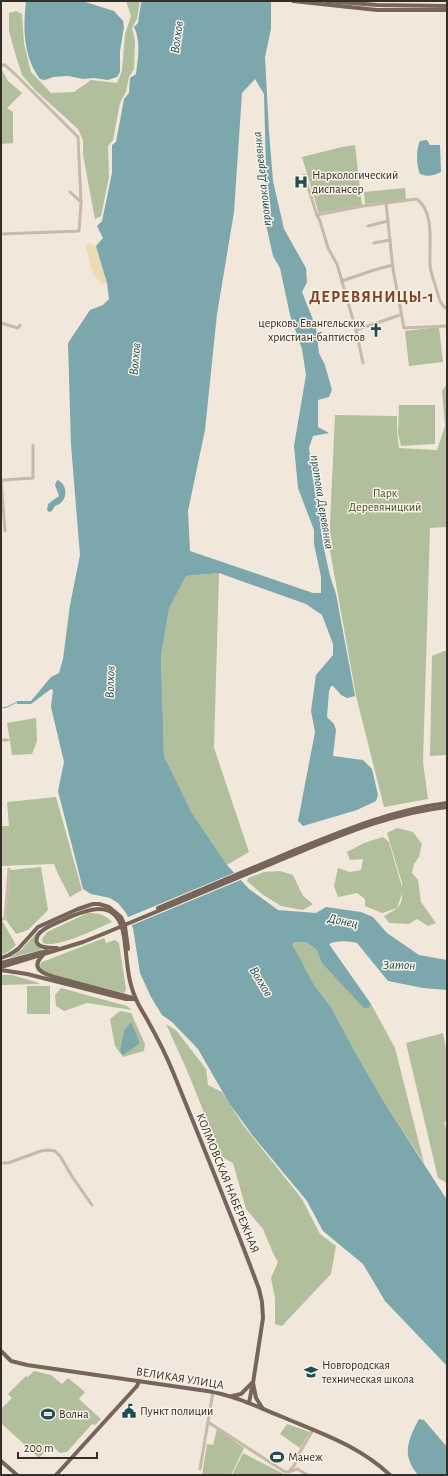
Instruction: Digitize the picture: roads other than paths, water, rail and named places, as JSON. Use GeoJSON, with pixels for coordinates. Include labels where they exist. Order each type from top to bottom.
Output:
{"type":"FeatureCollection","features":[{"type":"Feature","properties":{"kind":"main road"},"geometry":{"type":"LineString","coordinates":[[293,1],[377,10],[447,10]]}},
{"type":"Feature","properties":{"kind":"main road"},"geometry":{"type":"LineString","coordinates":[[326,1],[348,6],[447,6]]}},
{"type":"Feature","properties":{"kind":"main road"},"geometry":{"type":"LineString","coordinates":[[1,969],[83,942],[289,855],[341,831],[377,818],[412,809],[447,803]]}},
{"type":"Feature","properties":{"kind":"main road"},"geometry":{"type":"LineString","coordinates":[[289,855],[382,821],[411,813],[447,807]]}},
{"type":"Feature","properties":{"kind":"main road","name":"КОЛМОВСКАЯ НАБЕРЕЖНАЯ"},"geometry":{"type":"LineString","coordinates":[[1,958],[18,949],[38,927],[87,905],[104,905],[114,910],[118,914],[125,926],[135,999]]}},
{"type":"Feature","properties":{"kind":"main road","name":"КОЛМОВСКАЯ НАБЕРЕЖНАЯ"},"geometry":{"type":"LineString","coordinates":[[58,948],[46,948],[40,946],[37,940],[39,934],[46,928],[86,910],[99,908],[108,911],[116,917],[123,929],[129,976],[135,999],[167,1058],[259,1289],[263,1318],[249,1403]]}},
{"type":"Feature","properties":{"kind":"main road"},"geometry":{"type":"LineString","coordinates":[[1,963],[58,948],[103,933]]}},
{"type":"Feature","properties":{"kind":"main road"},"geometry":{"type":"LineString","coordinates":[[43,955],[38,964],[41,972],[54,977],[135,999]]}},
{"type":"Feature","properties":{"kind":"main road"},"geometry":{"type":"LineString","coordinates":[[1,969],[27,974],[126,999],[135,999]]}},
{"type":"Feature","properties":{"kind":"main road","name":"ВЕЛИКАЯ УЛИЦА"},"geometry":{"type":"LineString","coordinates":[[1,1351],[11,1361],[28,1365],[213,1392],[229,1396],[344,1443],[366,1455],[390,1475]]}},
{"type":"Feature","properties":{"kind":"main road"},"geometry":{"type":"LineString","coordinates":[[56,1475],[137,1386],[139,1381]]}},
{"type":"Feature","properties":{"kind":"main road"},"geometry":{"type":"LineString","coordinates":[[229,1396],[239,1395],[253,1383]]}},
{"type":"Feature","properties":{"kind":"main road"},"geometry":{"type":"LineString","coordinates":[[253,1383],[255,1396],[263,1409]]}},
{"type":"Feature","properties":{"kind":"main road"},"geometry":{"type":"LineString","coordinates":[[1,1460],[17,1475]]}},
{"type":"Feature","properties":{"kind":"street"},"geometry":{"type":"LineString","coordinates":[[1,234],[78,231],[81,202],[78,137],[17,76],[3,65]]}},
{"type":"Feature","properties":{"kind":"street"},"geometry":{"type":"LineString","coordinates":[[304,175],[328,248],[337,264],[356,330],[362,363]]}},
{"type":"Feature","properties":{"kind":"street"},"geometry":{"type":"LineString","coordinates":[[70,192],[81,202]]}},
{"type":"Feature","properties":{"kind":"street"},"geometry":{"type":"LineString","coordinates":[[317,215],[363,206],[418,199],[425,208],[428,221],[430,266],[440,304],[447,309]]}},
{"type":"Feature","properties":{"kind":"street"},"geometry":{"type":"LineString","coordinates":[[386,203],[400,315],[404,328],[447,326]]}},
{"type":"Feature","properties":{"kind":"street"},"geometry":{"type":"LineString","coordinates":[[368,226],[388,221]]}},
{"type":"Feature","properties":{"kind":"street"},"geometry":{"type":"LineString","coordinates":[[374,242],[390,240]]}},
{"type":"Feature","properties":{"kind":"street"},"geometry":{"type":"LineString","coordinates":[[342,281],[393,265]]}},
{"type":"Feature","properties":{"kind":"street"},"geometry":{"type":"LineString","coordinates":[[356,330],[400,315]]}},
{"type":"Feature","properties":{"kind":"street"},"geometry":{"type":"LineString","coordinates":[[1,323],[18,328],[20,325]]}},
{"type":"Feature","properties":{"kind":"street"},"geometry":{"type":"LineString","coordinates":[[6,531],[2,480],[34,478],[33,445]]}},
{"type":"Feature","properties":{"kind":"street"},"geometry":{"type":"LineString","coordinates":[[1,740],[8,740]]}},
{"type":"Feature","properties":{"kind":"street"},"geometry":{"type":"LineString","coordinates":[[1,920],[6,918],[9,869]]}},
{"type":"Feature","properties":{"kind":"street"},"geometry":{"type":"LineString","coordinates":[[1,1163],[8,1163],[41,1151],[55,1151],[60,1156],[92,1205]]}},
{"type":"Feature","properties":{"kind":"street"},"geometry":{"type":"LineString","coordinates":[[200,1469],[213,1392]]}},
{"type":"Feature","properties":{"kind":"street"},"geometry":{"type":"LineString","coordinates":[[208,1422],[286,1472],[298,1469]]}},
{"type":"Feature","properties":{"kind":"street"},"geometry":{"type":"LineString","coordinates":[[286,1472],[294,1466],[300,1452],[313,1430]]}},
{"type":"Feature","properties":{"kind":"street"},"geometry":{"type":"LineString","coordinates":[[294,1466],[308,1475]]}},
{"type":"Feature","properties":{"kind":"water"},"geometry":{"type":"Polygon","coordinates":[[[26,1],[82,1],[114,11],[123,21],[124,27],[120,51],[120,72],[117,77],[108,80],[94,78],[83,79],[68,76],[53,77],[45,80],[40,79],[34,70],[27,51],[25,31],[26,1]]]}},
{"type":"Feature","properties":{"kind":"water"},"geometry":{"type":"Polygon","coordinates":[[[143,1],[271,1],[271,29],[265,57],[273,181],[284,229],[306,268],[307,282],[302,292],[316,327],[319,353],[325,365],[332,390],[329,397],[318,400],[318,427],[329,433],[313,436],[309,448],[313,477],[323,513],[324,549],[336,594],[355,696],[347,698],[331,686],[329,691],[327,717],[334,724],[336,730],[333,756],[363,760],[372,769],[378,795],[376,801],[357,810],[303,826],[298,821],[315,732],[311,711],[316,675],[333,655],[333,644],[322,615],[306,604],[219,573],[186,576],[169,608],[161,657],[164,756],[192,813],[227,865],[249,889],[278,910],[316,913],[326,907],[361,912],[373,917],[387,933],[419,955],[447,960],[447,990],[423,988],[388,981],[357,943],[343,941],[329,944],[371,1004],[369,1008],[364,1008],[321,962],[317,950],[306,942],[294,942],[293,946],[314,985],[331,1007],[384,1102],[447,1200],[447,1366],[385,1301],[363,1264],[323,1231],[307,1201],[253,1136],[229,1103],[198,1049],[172,1022],[162,1015],[151,997],[140,973],[133,928],[126,913],[118,903],[110,898],[91,894],[83,889],[58,791],[64,762],[51,707],[53,690],[51,689],[31,704],[17,704],[17,701],[31,701],[51,677],[59,673],[63,659],[70,605],[80,555],[71,445],[68,343],[90,310],[103,305],[109,299],[107,283],[96,246],[103,238],[97,226],[102,221],[112,173],[112,145],[116,142],[124,99],[129,93],[130,78],[136,74],[138,38],[134,27],[138,23],[141,3],[143,1]],[[255,79],[242,93],[234,212],[217,314],[205,430],[188,511],[190,551],[313,593],[321,593],[321,577],[314,544],[314,530],[298,488],[294,446],[306,375],[302,349],[290,315],[280,268],[273,256],[263,211],[266,168],[264,94],[255,79]]]}},
{"type":"Feature","properties":{"kind":"water"},"geometry":{"type":"Polygon","coordinates":[[[427,140],[430,145],[440,145],[441,172],[430,176],[420,174],[417,162],[417,153],[420,141],[427,140]]]}},
{"type":"Feature","properties":{"kind":"water"},"geometry":{"type":"Polygon","coordinates":[[[57,480],[64,485],[65,498],[55,506],[52,511],[49,512],[47,510],[48,504],[59,496],[55,485],[57,480]]]}},
{"type":"Feature","properties":{"kind":"water"},"geometry":{"type":"Polygon","coordinates":[[[131,1022],[139,1044],[123,1055],[120,1051],[124,1031],[131,1022]]]}},
{"type":"Feature","properties":{"kind":"water"},"geometry":{"type":"Polygon","coordinates":[[[419,1419],[424,1420],[447,1447],[447,1475],[418,1475],[409,1461],[409,1441],[419,1419]]]}},
{"type":"Feature","properties":{"kind":"waterway"},"geometry":{"type":"LineString","coordinates":[[1,708],[17,702]]}},
{"type":"Feature","properties":{"kind":"place","name":"Наркологический диспансер"},"geometry":{"type":"Point","coordinates":[301,182]}},
{"type":"Feature","properties":{"kind":"place","name":"церковь Евангельских христиан-баптистов"},"geometry":{"type":"Point","coordinates":[376,330]}},
{"type":"Feature","properties":{"kind":"place","name":"Новгородская техническая школа"},"geometry":{"type":"Point","coordinates":[311,1372]}},
{"type":"Feature","properties":{"kind":"place","name":"Пункт полиции"},"geometry":{"type":"Point","coordinates":[129,1411]}},
{"type":"Feature","properties":{"kind":"place","name":"Волна"},"geometry":{"type":"Point","coordinates":[48,1414]}},
{"type":"Feature","properties":{"kind":"place","name":"Манеж"},"geometry":{"type":"Point","coordinates":[277,1457]}},
{"type":"Feature","properties":{"kind":"district","name":"ДЕРЕВЯНИЦЫ-1"},"geometry":{"type":"Point","coordinates":[372,296]}},
{"type":"Feature","properties":{"kind":"water label","name":"Волхов"},"geometry":{"type":"Point","coordinates":[176,37]}},
{"type":"Feature","properties":{"kind":"water label","name":"протока Деревянка"},"geometry":{"type":"Point","coordinates":[261,179]}},
{"type":"Feature","properties":{"kind":"water label","name":"Волхов"},"geometry":{"type":"Point","coordinates":[134,359]}},
{"type":"Feature","properties":{"kind":"water label","name":"протока Деревянка"},"geometry":{"type":"Point","coordinates":[323,502]}},
{"type":"Feature","properties":{"kind":"water label","name":"Волхов"},"geometry":{"type":"Point","coordinates":[109,682]}},
{"type":"Feature","properties":{"kind":"water label","name":"Донец"},"geometry":{"type":"Point","coordinates":[343,920]}},
{"type":"Feature","properties":{"kind":"water label","name":"Затон"},"geometry":{"type":"Point","coordinates":[399,964]}},
{"type":"Feature","properties":{"kind":"water label","name":"Волхов"},"geometry":{"type":"Point","coordinates":[262,981]}},
{"type":"Feature","properties":{"kind":"park label","name":"Парк Деревяницкий"},"geometry":{"type":"Point","coordinates":[385,500]}}]}
